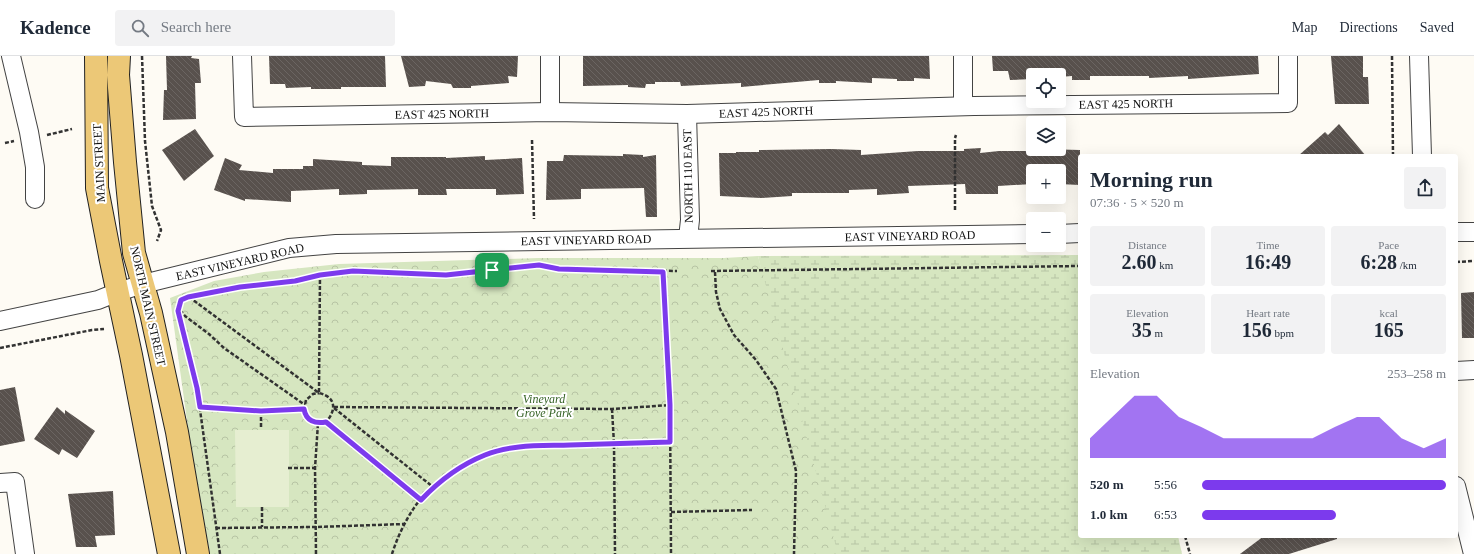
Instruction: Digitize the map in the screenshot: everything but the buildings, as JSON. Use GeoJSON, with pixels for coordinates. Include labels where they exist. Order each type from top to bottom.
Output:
{"type":"FeatureCollection","features":[{"type":"Feature","properties":{"kind":"main road","name":"MAIN STREET"},"geometry":{"type":"LineString","coordinates":[[96,56],[97,188],[118,292]]}},
{"type":"Feature","properties":{"kind":"main road","name":"NORTH MAIN STREET"},"geometry":{"type":"LineString","coordinates":[[119,56],[118,75],[124,162],[134,253],[151,313],[177,432],[198,554]]}},
{"type":"Feature","properties":{"kind":"main road"},"geometry":{"type":"LineString","coordinates":[[118,292],[169,554]]}},
{"type":"Feature","properties":{"kind":"street"},"geometry":{"type":"LineString","coordinates":[[11,56],[29,132],[35,167],[35,199]]}},
{"type":"Feature","properties":{"kind":"street","name":"EAST 425 NORTH"},"geometry":{"type":"LineString","coordinates":[[242,56],[244,117],[550,112],[687,114],[963,106],[1288,103],[1288,56]]}},
{"type":"Feature","properties":{"kind":"street"},"geometry":{"type":"LineString","coordinates":[[550,56],[550,112]]}},
{"type":"Feature","properties":{"kind":"street"},"geometry":{"type":"LineString","coordinates":[[962,56],[963,106]]}},
{"type":"Feature","properties":{"kind":"street"},"geometry":{"type":"LineString","coordinates":[[1419,56],[1422,154]]}},
{"type":"Feature","properties":{"kind":"street","name":"NORTH 110 EAST"},"geometry":{"type":"LineString","coordinates":[[687,114],[690,220],[688,238]]}},
{"type":"Feature","properties":{"kind":"street"},"geometry":{"type":"LineString","coordinates":[[1458,232],[1474,232]]}},
{"type":"Feature","properties":{"kind":"street"},"geometry":{"type":"LineString","coordinates":[[1066,234],[1078,233]]}},
{"type":"Feature","properties":{"kind":"street","name":"EAST VINEYARD ROAD"},"geometry":{"type":"LineString","coordinates":[[0,321],[98,300],[143,284],[289,248],[336,244],[1026,234]]}},
{"type":"Feature","properties":{"kind":"street"},"geometry":{"type":"LineString","coordinates":[[1458,371],[1474,370]]}},
{"type":"Feature","properties":{"kind":"street"},"geometry":{"type":"LineString","coordinates":[[7,482],[25,554]]}},
{"type":"Feature","properties":{"kind":"street"},"geometry":{"type":"LineString","coordinates":[[1458,494],[1472,554]]}},
{"type":"Feature","properties":{"kind":"path"},"geometry":{"type":"LineString","coordinates":[[142,56],[145,141],[152,206],[161,230],[157,241]]}},
{"type":"Feature","properties":{"kind":"path"},"geometry":{"type":"LineString","coordinates":[[1392,56],[1393,154]]}},
{"type":"Feature","properties":{"kind":"path"},"geometry":{"type":"LineString","coordinates":[[45,135],[72,129]]}},
{"type":"Feature","properties":{"kind":"path"},"geometry":{"type":"LineString","coordinates":[[955,210],[956,135]]}},
{"type":"Feature","properties":{"kind":"path"},"geometry":{"type":"LineString","coordinates":[[532,140],[534,219]]}},
{"type":"Feature","properties":{"kind":"path"},"geometry":{"type":"LineString","coordinates":[[1458,262],[1474,261]]}},
{"type":"Feature","properties":{"kind":"path"},"geometry":{"type":"LineString","coordinates":[[220,554],[197,388],[177,307],[181,300],[188,297],[240,287],[295,281],[320,275],[353,271],[446,275],[539,265],[559,269],[677,272]]}},
{"type":"Feature","properties":{"kind":"path"},"geometry":{"type":"LineString","coordinates":[[711,272],[1078,266]]}},
{"type":"Feature","properties":{"kind":"path"},"geometry":{"type":"LineString","coordinates":[[663,272],[670,405],[671,554]]}},
{"type":"Feature","properties":{"kind":"path"},"geometry":{"type":"LineString","coordinates":[[715,272],[716,292],[720,309],[734,335],[756,360],[776,389],[796,471],[794,554]]}},
{"type":"Feature","properties":{"kind":"path"},"geometry":{"type":"LineString","coordinates":[[319,393],[320,275]]}},
{"type":"Feature","properties":{"kind":"path"},"geometry":{"type":"LineString","coordinates":[[188,297],[319,393]]}},
{"type":"Feature","properties":{"kind":"path"},"geometry":{"type":"LineString","coordinates":[[177,307],[185,316],[209,334],[224,348],[305,405]]}},
{"type":"Feature","properties":{"kind":"path"},"geometry":{"type":"LineString","coordinates":[[0,348],[92,330],[104,330]]}},
{"type":"Feature","properties":{"kind":"path"},"geometry":{"type":"LineString","coordinates":[[334,407],[331,417],[326,422],[318,423],[305,415],[304,409],[306,400],[313,394],[326,394],[334,407],[433,487]]}},
{"type":"Feature","properties":{"kind":"path"},"geometry":{"type":"LineString","coordinates":[[334,407],[612,409],[670,405]]}},
{"type":"Feature","properties":{"kind":"path"},"geometry":{"type":"LineString","coordinates":[[200,407],[261,411],[304,409]]}},
{"type":"Feature","properties":{"kind":"path"},"geometry":{"type":"LineString","coordinates":[[612,409],[614,444],[615,554]]}},
{"type":"Feature","properties":{"kind":"path"},"geometry":{"type":"LineString","coordinates":[[261,411],[261,429]]}},
{"type":"Feature","properties":{"kind":"path"},"geometry":{"type":"LineString","coordinates":[[326,422],[421,500]]}},
{"type":"Feature","properties":{"kind":"path"},"geometry":{"type":"LineString","coordinates":[[316,554],[315,468],[318,423]]}},
{"type":"Feature","properties":{"kind":"path"},"geometry":{"type":"LineString","coordinates":[[392,554],[398,537],[416,505],[433,487],[461,467],[486,455],[514,448],[542,446],[670,442]]}},
{"type":"Feature","properties":{"kind":"path"},"geometry":{"type":"LineString","coordinates":[[288,468],[315,468]]}},
{"type":"Feature","properties":{"kind":"path"},"geometry":{"type":"LineString","coordinates":[[262,507],[262,527]]}},
{"type":"Feature","properties":{"kind":"path"},"geometry":{"type":"LineString","coordinates":[[671,512],[752,510]]}},
{"type":"Feature","properties":{"kind":"path"},"geometry":{"type":"LineString","coordinates":[[216,528],[406,524]]}},
{"type":"Feature","properties":{"kind":"path"},"geometry":{"type":"LineString","coordinates":[[1186,538],[1190,554]]}},
{"type":"Feature","properties":{"kind":"green space"},"geometry":{"type":"Polygon","coordinates":[[[1078,255],[1078,538],[1178,538],[1182,554],[829,554],[758,256],[1078,255]]]}},
{"type":"Feature","properties":{"kind":"green space","name":"Vineyard Grove Park"},"geometry":{"type":"Polygon","coordinates":[[[758,256],[838,554],[210,554],[189,435],[170,298],[214,281],[264,272],[339,264],[538,258],[724,258],[758,256]]]}},
{"type":"Feature","properties":{"kind":"green space"},"geometry":{"type":"Polygon","coordinates":[[[235,430],[289,430],[289,507],[236,507],[235,430]]]}},
{"type":"Feature","properties":{"kind":"route"},"geometry":{"type":"LineString","coordinates":[[539,265],[559,269],[663,272],[670,405],[670,442],[514,448],[486,455],[461,467],[433,487],[421,500],[326,422],[315,423],[311,421],[305,415],[304,409],[261,411],[200,407],[197,388],[178,311],[181,300],[188,297],[240,287],[295,281],[320,275],[353,271],[446,275],[492,270],[539,265]]}}]}
